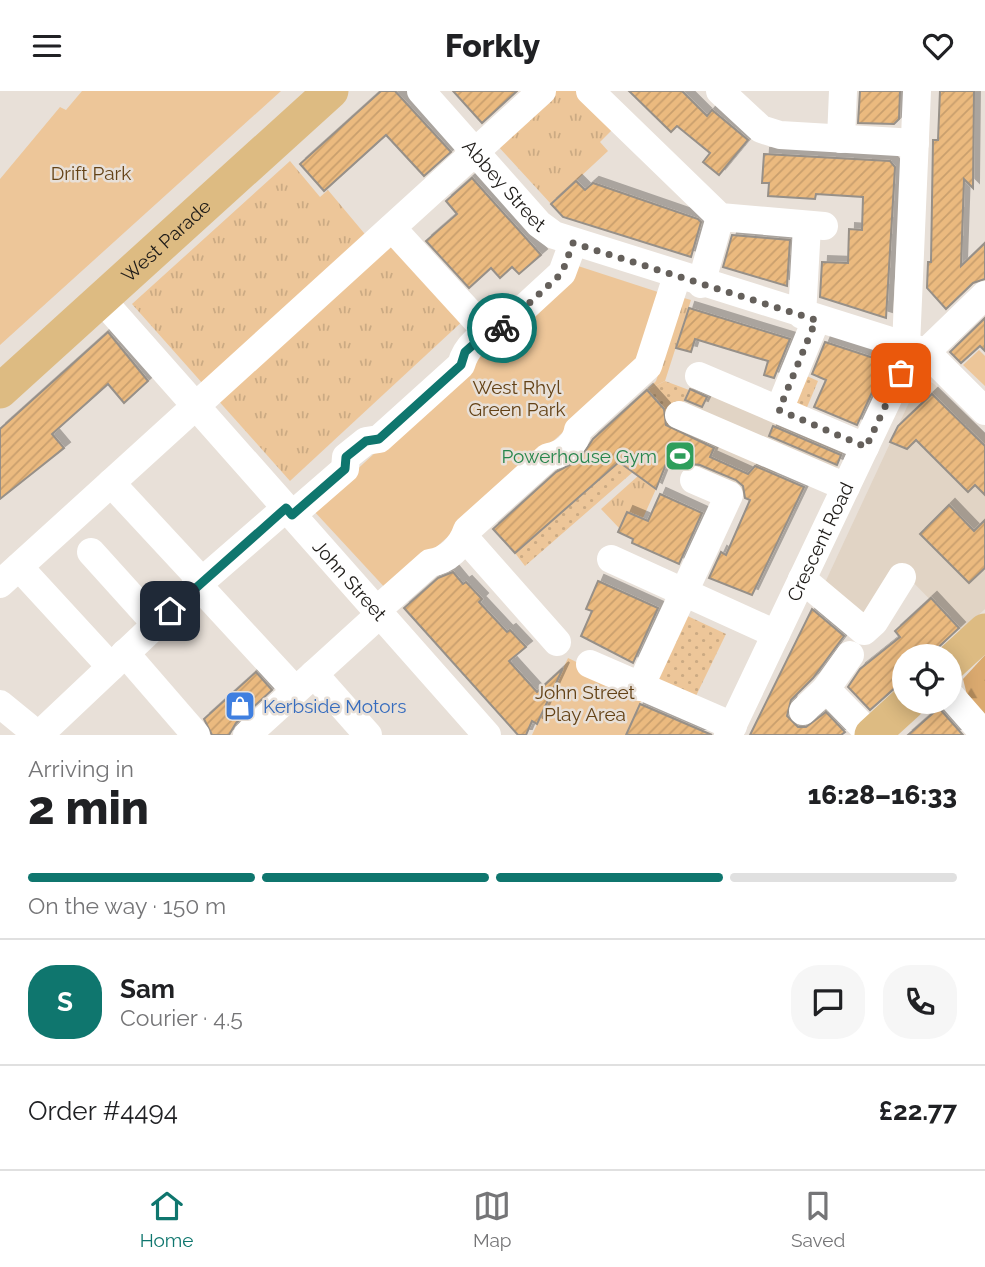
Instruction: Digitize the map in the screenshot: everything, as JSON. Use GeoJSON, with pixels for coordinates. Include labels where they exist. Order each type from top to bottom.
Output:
{"type":"FeatureCollection","features":[{"type":"Feature","properties":{"kind":"main road","name":"West Parade"},"geometry":{"type":"LineString","coordinates":[[0,391],[331,91]]}},
{"type":"Feature","properties":{"kind":"main road"},"geometry":{"type":"LineString","coordinates":[[962,652],[985,631]]}},
{"type":"Feature","properties":{"kind":"main road"},"geometry":{"type":"LineString","coordinates":[[872,735],[895,714]]}},
{"type":"Feature","properties":{"kind":"street","name":"Abbey Street"},"geometry":{"type":"LineString","coordinates":[[421,91],[539,224],[554,235],[809,318],[915,349]]}},
{"type":"Feature","properties":{"kind":"street"},"geometry":{"type":"LineString","coordinates":[[196,735],[118,660],[9,575],[542,91]]}},
{"type":"Feature","properties":{"kind":"street"},"geometry":{"type":"LineString","coordinates":[[590,91],[720,217],[815,226],[809,318],[779,410]]}},
{"type":"Feature","properties":{"kind":"street"},"geometry":{"type":"LineString","coordinates":[[720,91],[761,129],[780,135],[915,143]]}},
{"type":"Feature","properties":{"kind":"street"},"geometry":{"type":"LineString","coordinates":[[841,139],[843,91]]}},
{"type":"Feature","properties":{"kind":"street","name":"Crescent Road"},"geometry":{"type":"LineString","coordinates":[[730,730],[915,349],[917,91]]}},
{"type":"Feature","properties":{"kind":"street"},"geometry":{"type":"LineString","coordinates":[[247,735],[430,563],[440,562],[548,457],[558,456],[577,439],[578,430],[648,366],[720,217]]}},
{"type":"Feature","properties":{"kind":"street"},"geometry":{"type":"LineString","coordinates":[[392,228],[487,332]]}},
{"type":"Feature","properties":{"kind":"street"},"geometry":{"type":"LineString","coordinates":[[0,704],[39,735],[200,583],[345,469],[346,457],[366,441],[379,439],[461,365],[465,352],[487,332],[499,331],[562,273],[573,243]]}},
{"type":"Feature","properties":{"kind":"street"},"geometry":{"type":"LineString","coordinates":[[985,296],[915,349],[985,411]]}},
{"type":"Feature","properties":{"kind":"street","name":"John Street"},"geometry":{"type":"LineString","coordinates":[[102,300],[487,735]]}},
{"type":"Feature","properties":{"kind":"street"},"geometry":{"type":"LineString","coordinates":[[699,376],[866,447]]}},
{"type":"Feature","properties":{"kind":"street"},"geometry":{"type":"LineString","coordinates":[[680,415],[846,487]]}},
{"type":"Feature","properties":{"kind":"street"},"geometry":{"type":"LineString","coordinates":[[640,687],[729,495],[694,480]]}},
{"type":"Feature","properties":{"kind":"street"},"geometry":{"type":"LineString","coordinates":[[111,483],[200,583],[305,682],[368,735]]}},
{"type":"Feature","properties":{"kind":"street"},"geometry":{"type":"LineString","coordinates":[[470,530],[536,591]]}},
{"type":"Feature","properties":{"kind":"street"},"geometry":{"type":"LineString","coordinates":[[470,530],[557,642]]}},
{"type":"Feature","properties":{"kind":"street"},"geometry":{"type":"LineString","coordinates":[[91,552],[156,624]]}},
{"type":"Feature","properties":{"kind":"street"},"geometry":{"type":"LineString","coordinates":[[611,559],[776,634]]}},
{"type":"Feature","properties":{"kind":"street"},"geometry":{"type":"LineString","coordinates":[[802,579],[852,625],[864,631],[874,622],[902,577]]}},
{"type":"Feature","properties":{"kind":"street"},"geometry":{"type":"LineString","coordinates":[[803,711],[826,689],[850,655]]}},
{"type":"Feature","properties":{"kind":"street"},"geometry":{"type":"LineString","coordinates":[[590,664],[730,730]]}},
{"type":"Feature","properties":{"kind":"street"},"geometry":{"type":"LineString","coordinates":[[826,689],[872,735]]}},
{"type":"Feature","properties":{"kind":"street"},"geometry":{"type":"LineString","coordinates":[[962,709],[985,735]]}},
{"type":"Feature","properties":{"kind":"shaded area"},"geometry":{"type":"Polygon","coordinates":[[[920,379],[934,384],[985,433],[985,609],[961,631],[901,570],[870,619],[822,589],[920,379]]]}},
{"type":"Feature","properties":{"kind":"shaded area"},"geometry":{"type":"Polygon","coordinates":[[[694,380],[846,445],[833,476],[780,464],[762,505],[666,464],[656,489],[661,446],[694,380]]]}},
{"type":"Feature","properties":{"kind":"green space","name":"Drift Park"},"geometry":{"type":"Polygon","coordinates":[[[82,91],[281,91],[0,345],[0,179],[60,107],[66,110],[82,91]]]}},
{"type":"Feature","properties":{"kind":"green space"},"geometry":{"type":"Polygon","coordinates":[[[555,91],[583,91],[617,125],[600,142],[608,151],[551,204],[496,144],[555,91]]]}},
{"type":"Feature","properties":{"kind":"green space"},"geometry":{"type":"Polygon","coordinates":[[[290,161],[320,197],[328,190],[369,239],[203,384],[132,304],[290,161]]]}},
{"type":"Feature","properties":{"kind":"green space"},"geometry":{"type":"Polygon","coordinates":[[[393,239],[466,318],[290,481],[216,398],[393,239]]]}},
{"type":"Feature","properties":{"kind":"green space","name":"West Rhyl Green Park"},"geometry":{"type":"Polygon","coordinates":[[[578,266],[661,293],[638,364],[388,591],[313,510],[578,266]]]}},
{"type":"Feature","properties":{"kind":"green space"},"geometry":{"type":"Polygon","coordinates":[[[684,298],[691,300],[665,381],[647,390],[656,381],[684,298]]]}},
{"type":"Feature","properties":{"kind":"green space"},"geometry":{"type":"Polygon","coordinates":[[[979,350],[985,356],[985,386],[963,365],[979,350]]]}},
{"type":"Feature","properties":{"kind":"green space"},"geometry":{"type":"Polygon","coordinates":[[[800,373],[818,381],[805,412],[787,404],[800,373]]]}},
{"type":"Feature","properties":{"kind":"green space"},"geometry":{"type":"Polygon","coordinates":[[[665,381],[689,390],[666,437],[633,472],[525,566],[515,553],[603,476],[601,472],[667,414],[647,390],[665,381]]]}},
{"type":"Feature","properties":{"kind":"green space"},"geometry":{"type":"Polygon","coordinates":[[[638,476],[656,489],[643,518],[627,512],[620,529],[601,509],[638,476]]]}},
{"type":"Feature","properties":{"kind":"green space"},"geometry":{"type":"Polygon","coordinates":[[[679,612],[726,634],[693,702],[647,681],[679,612]]]}},
{"type":"Feature","properties":{"kind":"green space"},"geometry":{"type":"Polygon","coordinates":[[[985,655],[985,715],[967,695],[963,679],[985,655]]]}},
{"type":"Feature","properties":{"kind":"green space","name":"John Street Play Area"},"geometry":{"type":"Polygon","coordinates":[[[568,658],[644,694],[626,735],[532,735],[568,658]]]}},
{"type":"Feature","properties":{"kind":"building"},"geometry":{"type":"Polygon","coordinates":[[[381,91],[395,91],[451,152],[424,176],[386,135],[324,191],[300,164],[381,91]]]}},
{"type":"Feature","properties":{"kind":"building"},"geometry":{"type":"Polygon","coordinates":[[[453,91],[517,91],[482,123],[453,91]]]}},
{"type":"Feature","properties":{"kind":"building"},"geometry":{"type":"Polygon","coordinates":[[[629,91],[682,91],[707,116],[712,110],[748,140],[719,175],[703,162],[710,153],[677,126],[671,132],[629,91]]]}},
{"type":"Feature","properties":{"kind":"building"},"geometry":{"type":"Polygon","coordinates":[[[860,91],[900,91],[899,119],[894,124],[858,123],[860,91]]]}},
{"type":"Feature","properties":{"kind":"building"},"geometry":{"type":"Polygon","coordinates":[[[940,91],[974,91],[973,188],[964,179],[961,266],[985,243],[985,279],[973,283],[946,309],[927,288],[928,262],[931,262],[933,140],[938,140],[940,91]]]}},
{"type":"Feature","properties":{"kind":"building"},"geometry":{"type":"Polygon","coordinates":[[[764,154],[890,161],[895,167],[886,318],[820,297],[822,262],[848,263],[849,229],[862,230],[863,197],[816,194],[815,199],[768,196],[769,183],[762,183],[764,154]]]}},
{"type":"Feature","properties":{"kind":"building"},"geometry":{"type":"Polygon","coordinates":[[[472,178],[541,255],[519,274],[512,267],[500,278],[491,268],[469,288],[426,241],[457,214],[446,201],[472,178]]]}},
{"type":"Feature","properties":{"kind":"building"},"geometry":{"type":"Polygon","coordinates":[[[576,181],[585,190],[593,183],[698,219],[701,222],[691,257],[563,217],[551,204],[576,181]]]}},
{"type":"Feature","properties":{"kind":"building"},"geometry":{"type":"Polygon","coordinates":[[[732,235],[790,240],[787,286],[723,267],[732,235]]]}},
{"type":"Feature","properties":{"kind":"building"},"geometry":{"type":"Polygon","coordinates":[[[689,308],[790,339],[774,378],[764,375],[768,361],[695,339],[691,352],[676,348],[689,308]]]}},
{"type":"Feature","properties":{"kind":"building"},"geometry":{"type":"Polygon","coordinates":[[[985,318],[985,351],[980,346],[961,363],[950,352],[985,318]]]}},
{"type":"Feature","properties":{"kind":"building"},"geometry":{"type":"Polygon","coordinates":[[[108,332],[148,381],[124,403],[108,384],[52,434],[64,448],[0,499],[0,429],[108,332]]]}},
{"type":"Feature","properties":{"kind":"building"},"geometry":{"type":"Polygon","coordinates":[[[825,342],[886,362],[857,425],[814,407],[826,380],[812,374],[825,342]]]}},
{"type":"Feature","properties":{"kind":"building"},"geometry":{"type":"Polygon","coordinates":[[[690,389],[707,397],[702,407],[685,400],[690,389]]]}},
{"type":"Feature","properties":{"kind":"building"},"geometry":{"type":"Polygon","coordinates":[[[647,390],[664,409],[666,425],[714,448],[710,457],[748,474],[755,466],[804,487],[752,595],[709,578],[721,552],[726,555],[750,500],[745,498],[743,486],[736,480],[700,465],[691,464],[681,470],[666,464],[656,489],[619,462],[515,553],[493,529],[556,472],[579,460],[593,439],[647,390]]]}},
{"type":"Feature","properties":{"kind":"building"},"geometry":{"type":"Polygon","coordinates":[[[932,394],[985,446],[985,495],[975,485],[968,492],[916,440],[907,449],[890,442],[898,426],[932,394]]]}},
{"type":"Feature","properties":{"kind":"building"},"geometry":{"type":"Polygon","coordinates":[[[773,426],[841,455],[837,465],[769,436],[773,426]]]}},
{"type":"Feature","properties":{"kind":"building"},"geometry":{"type":"Polygon","coordinates":[[[660,494],[702,513],[679,564],[632,543],[633,539],[618,532],[627,512],[648,521],[660,494]]]}},
{"type":"Feature","properties":{"kind":"building"},"geometry":{"type":"Polygon","coordinates":[[[949,505],[974,531],[985,520],[985,568],[969,583],[920,534],[949,505]]]}},
{"type":"Feature","properties":{"kind":"building"},"geometry":{"type":"Polygon","coordinates":[[[453,572],[482,599],[479,602],[507,632],[510,630],[526,647],[509,661],[537,692],[563,668],[537,724],[532,721],[526,735],[518,735],[404,608],[438,578],[453,572]]]}},
{"type":"Feature","properties":{"kind":"building"},"geometry":{"type":"Polygon","coordinates":[[[598,581],[658,608],[633,663],[581,636],[592,611],[586,609],[598,581]]]}},
{"type":"Feature","properties":{"kind":"building"},"geometry":{"type":"Polygon","coordinates":[[[931,598],[959,628],[942,644],[892,644],[892,691],[870,710],[848,687],[860,669],[900,637],[895,631],[931,598]]]}},
{"type":"Feature","properties":{"kind":"building"},"geometry":{"type":"Polygon","coordinates":[[[812,609],[844,636],[813,678],[791,700],[787,716],[798,727],[806,727],[826,712],[845,732],[841,735],[750,735],[812,609]]]}},
{"type":"Feature","properties":{"kind":"building","name":"Kerbside Motors"},"geometry":{"type":"Polygon","coordinates":[[[256,672],[272,690],[236,723],[229,735],[212,735],[204,719],[256,672]]]}},
{"type":"Feature","properties":{"kind":"building"},"geometry":{"type":"Polygon","coordinates":[[[640,704],[712,735],[626,735],[640,704]]]}},
{"type":"Feature","properties":{"kind":"building"},"geometry":{"type":"Polygon","coordinates":[[[932,714],[944,714],[963,735],[908,735],[932,714]]]}},
{"type":"Feature","properties":{"kind":"way so far"},"geometry":{"type":"LineString","coordinates":[[502,328],[562,273],[573,243],[816,320],[779,410],[866,447],[901,373]]}},
{"type":"Feature","properties":{"kind":"place","name":"Powerhouse Gym"},"geometry":{"type":"Point","coordinates":[680,456]}},
{"type":"Feature","properties":{"kind":"place","name":"Kerbside Motors"},"geometry":{"type":"Point","coordinates":[240,706]}},
{"type":"Feature","properties":{"kind":"route"},"geometry":{"type":"LineString","coordinates":[[170,611],[286,508],[292,515],[345,469],[346,457],[366,441],[379,439],[461,365],[465,352],[487,332],[499,331],[502,328]]}}]}
